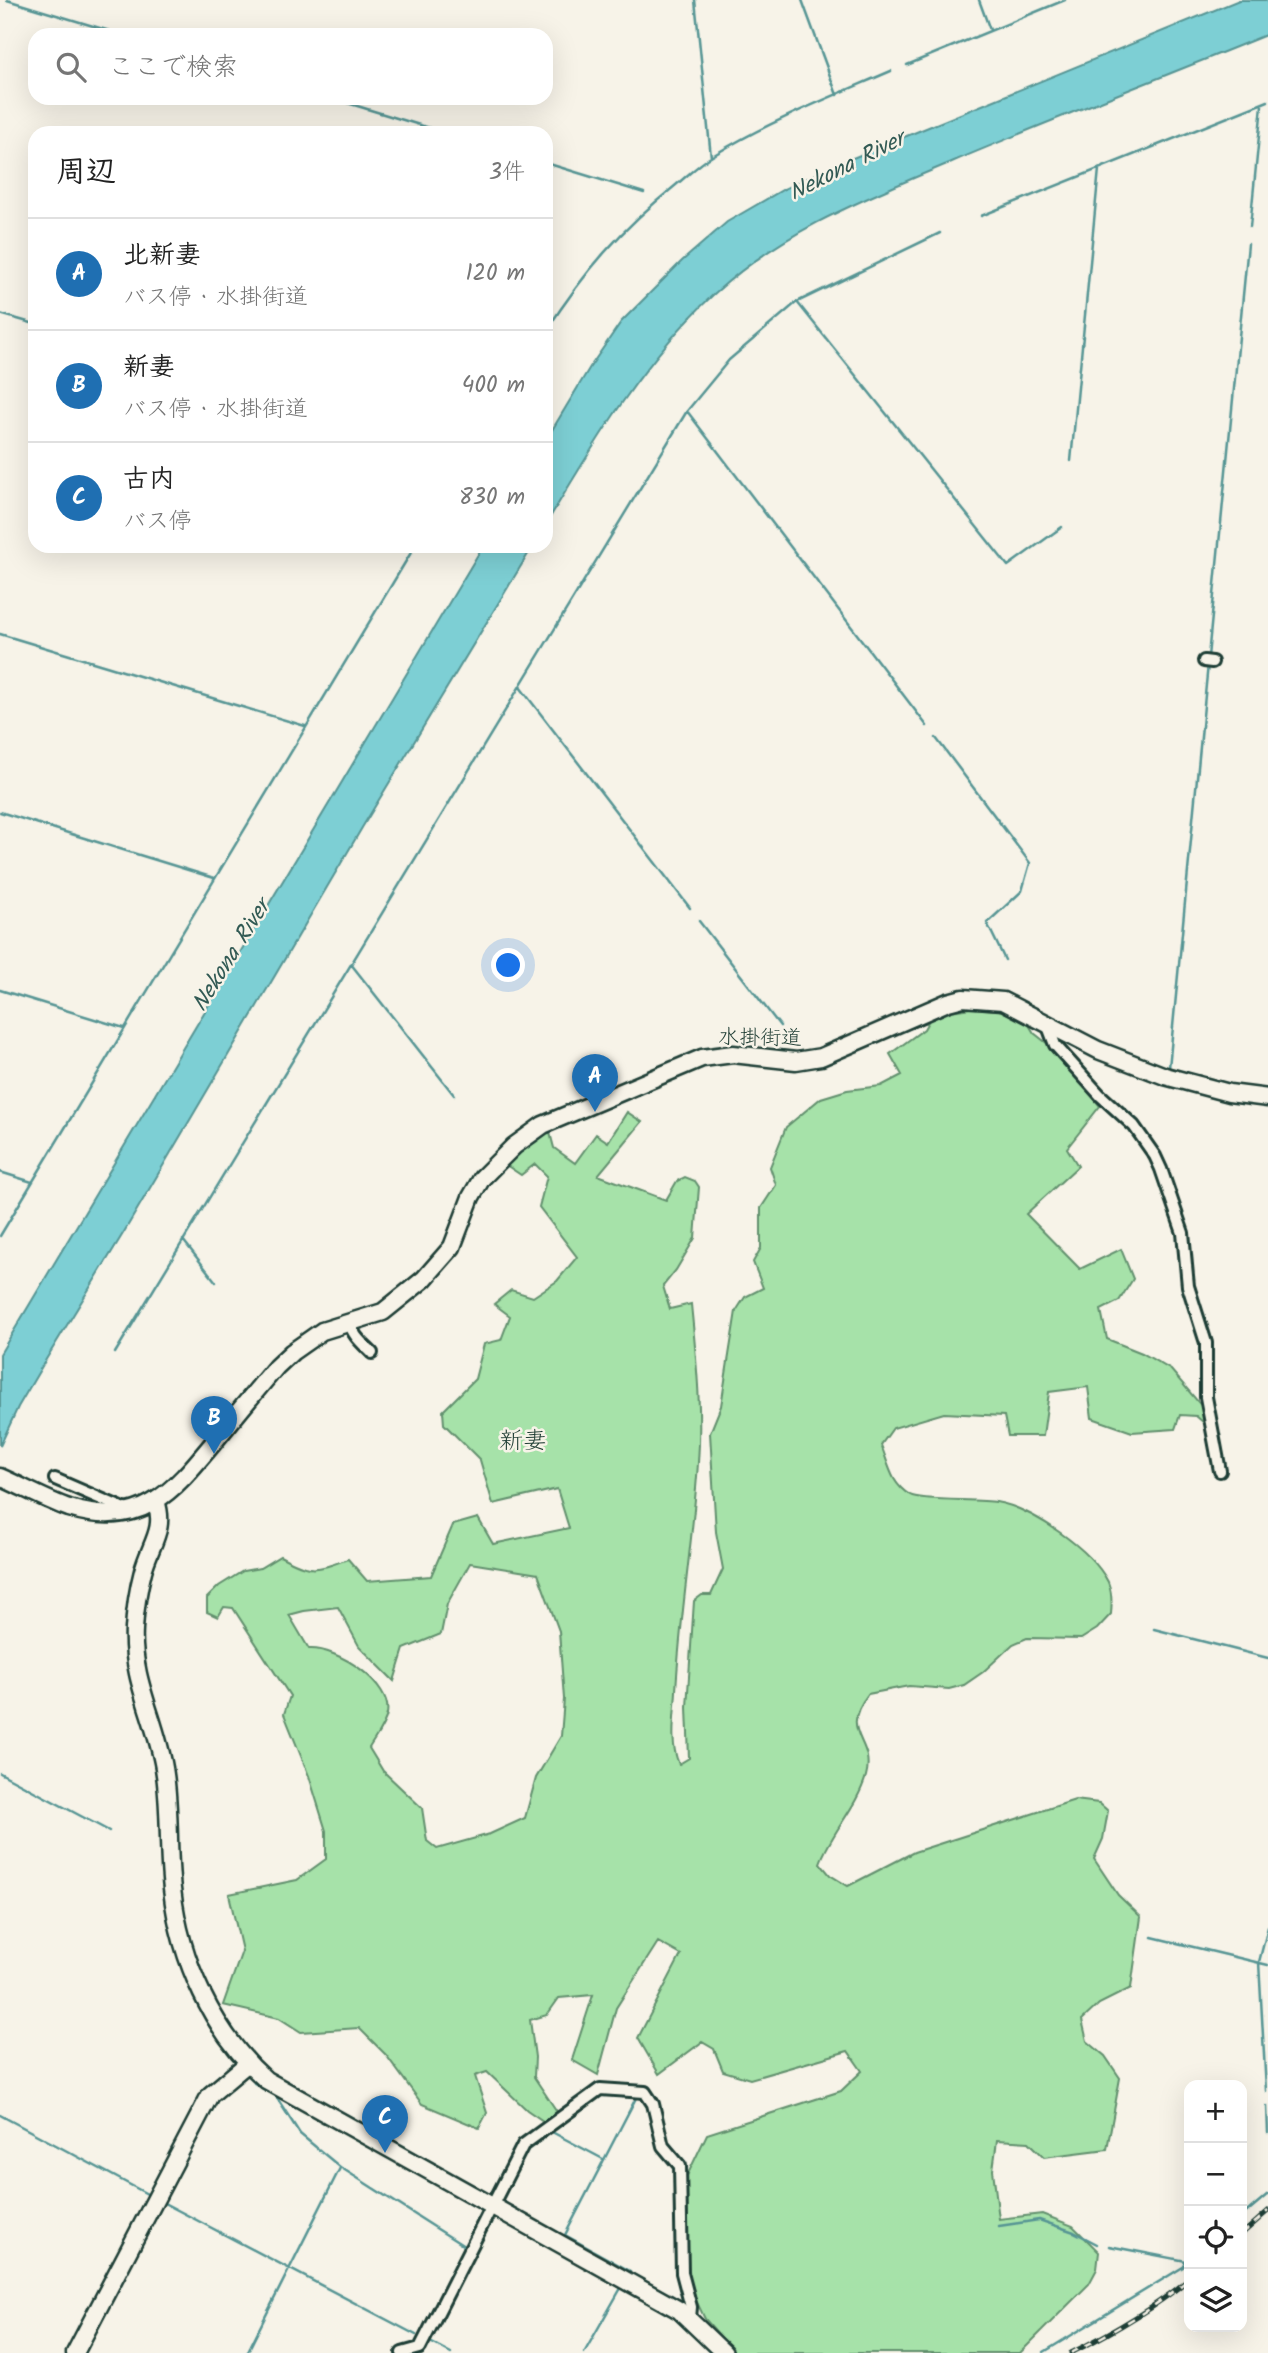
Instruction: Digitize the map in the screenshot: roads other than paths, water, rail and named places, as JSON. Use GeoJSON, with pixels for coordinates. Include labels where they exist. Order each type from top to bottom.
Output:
{"type":"FeatureCollection","features":[{"type":"Feature","properties":{"kind":"main road","name":"水掛街道"},"geometry":{"type":"LineString","coordinates":[[0,1477],[69,1508],[106,1514],[132,1512],[156,1501],[180,1483],[276,1367],[292,1352],[322,1331],[383,1312],[431,1273],[456,1239],[471,1197],[482,1178],[514,1146],[543,1125],[702,1058],[733,1054],[796,1061],[821,1057],[947,1002],[963,999],[1003,1001],[1098,1050],[1165,1076],[1229,1093],[1268,1098]]}},
{"type":"Feature","properties":{"kind":"main road"},"geometry":{"type":"LineString","coordinates":[[156,1501],[161,1518],[139,1585],[134,1629],[135,1665],[164,1767],[172,1888],[183,1948],[199,1987],[227,2037],[247,2063],[266,2080],[690,2318],[724,2353]]}},
{"type":"Feature","properties":{"kind":"main road"},"geometry":{"type":"LineString","coordinates":[[75,2353],[210,2095],[247,2063]]}},
{"type":"Feature","properties":{"kind":"street"},"geometry":{"type":"LineString","coordinates":[[1046,1021],[1055,1045],[1100,1095],[1134,1126],[1161,1169],[1183,1233],[1188,1286],[1206,1343],[1206,1397],[1220,1471]]}},
{"type":"Feature","properties":{"kind":"street"},"geometry":{"type":"LineString","coordinates":[[349,1321],[356,1338],[372,1353]]}},
{"type":"Feature","properties":{"kind":"street"},"geometry":{"type":"LineString","coordinates":[[55,1479],[132,1512]]}},
{"type":"Feature","properties":{"kind":"street"},"geometry":{"type":"LineString","coordinates":[[402,2353],[420,2348],[523,2144],[600,2089],[645,2092],[653,2104],[663,2146],[680,2166],[682,2273],[691,2307],[690,2318]]}},
{"type":"Feature","properties":{"kind":"water","name":"Nekona River"},"geometry":{"type":"Polygon","coordinates":[[[1239,0],[1268,0],[1268,34],[890,188],[798,233],[741,271],[689,319],[643,374],[602,432],[553,512],[553,428],[621,322],[682,261],[727,222],[784,189],[848,160],[1239,0]]]}},
{"type":"Feature","properties":{"kind":"water"},"geometry":{"type":"Polygon","coordinates":[[[479,553],[529,553],[45,1361],[18,1407],[0,1446],[0,1354],[479,553]]]}},
{"type":"Feature","properties":{"kind":"waterway"},"geometry":{"type":"LineString","coordinates":[[7,0],[100,28]]}},
{"type":"Feature","properties":{"kind":"waterway"},"geometry":{"type":"LineString","coordinates":[[695,0],[711,157]]}},
{"type":"Feature","properties":{"kind":"waterway"},"geometry":{"type":"LineString","coordinates":[[802,0],[837,95]]}},
{"type":"Feature","properties":{"kind":"waterway"},"geometry":{"type":"LineString","coordinates":[[979,0],[990,30]]}},
{"type":"Feature","properties":{"kind":"waterway"},"geometry":{"type":"LineString","coordinates":[[907,65],[1065,0]]}},
{"type":"Feature","properties":{"kind":"waterway"},"geometry":{"type":"LineString","coordinates":[[553,321],[590,270],[621,235],[704,162],[779,120],[891,71]]}},
{"type":"Feature","properties":{"kind":"waterway"},"geometry":{"type":"LineString","coordinates":[[981,216],[1268,101]]}},
{"type":"Feature","properties":{"kind":"waterway"},"geometry":{"type":"LineString","coordinates":[[354,105],[423,126]]}},
{"type":"Feature","properties":{"kind":"waterway"},"geometry":{"type":"LineString","coordinates":[[1250,227],[1262,105]]}},
{"type":"Feature","properties":{"kind":"waterway"},"geometry":{"type":"LineString","coordinates":[[553,165],[644,193]]}},
{"type":"Feature","properties":{"kind":"waterway"},"geometry":{"type":"LineString","coordinates":[[1071,461],[1099,169]]}},
{"type":"Feature","properties":{"kind":"waterway"},"geometry":{"type":"LineString","coordinates":[[115,1353],[687,411],[729,360],[797,302],[940,233]]}},
{"type":"Feature","properties":{"kind":"waterway"},"geometry":{"type":"LineString","coordinates":[[1208,657],[1248,244]]}},
{"type":"Feature","properties":{"kind":"waterway"},"geometry":{"type":"LineString","coordinates":[[797,302],[1008,566],[1062,527]]}},
{"type":"Feature","properties":{"kind":"waterway"},"geometry":{"type":"LineString","coordinates":[[0,314],[28,322]]}},
{"type":"Feature","properties":{"kind":"waterway"},"geometry":{"type":"LineString","coordinates":[[687,411],[927,726]]}},
{"type":"Feature","properties":{"kind":"waterway"},"geometry":{"type":"LineString","coordinates":[[0,1236],[411,553]]}},
{"type":"Feature","properties":{"kind":"waterway"},"geometry":{"type":"LineString","coordinates":[[0,634],[305,726]]}},
{"type":"Feature","properties":{"kind":"waterway"},"geometry":{"type":"LineString","coordinates":[[1169,1068],[1208,664]]}},
{"type":"Feature","properties":{"kind":"waterway"},"geometry":{"type":"LineString","coordinates":[[520,687],[690,908]]}},
{"type":"Feature","properties":{"kind":"waterway"},"geometry":{"type":"LineString","coordinates":[[936,738],[1030,863],[1022,891],[987,923],[1005,960]]}},
{"type":"Feature","properties":{"kind":"waterway"},"geometry":{"type":"LineString","coordinates":[[0,812],[214,878]]}},
{"type":"Feature","properties":{"kind":"waterway"},"geometry":{"type":"LineString","coordinates":[[699,921],[780,1026]]}},
{"type":"Feature","properties":{"kind":"waterway"},"geometry":{"type":"LineString","coordinates":[[351,964],[454,1095]]}},
{"type":"Feature","properties":{"kind":"waterway"},"geometry":{"type":"LineString","coordinates":[[0,990],[124,1028]]}},
{"type":"Feature","properties":{"kind":"waterway"},"geometry":{"type":"LineString","coordinates":[[0,1172],[32,1182]]}},
{"type":"Feature","properties":{"kind":"waterway"},"geometry":{"type":"LineString","coordinates":[[183,1240],[216,1282]]}},
{"type":"Feature","properties":{"kind":"waterway"},"geometry":{"type":"LineString","coordinates":[[1154,1629],[1268,1658]]}},
{"type":"Feature","properties":{"kind":"waterway"},"geometry":{"type":"LineString","coordinates":[[0,1773],[109,1831]]}},
{"type":"Feature","properties":{"kind":"waterway"},"geometry":{"type":"LineString","coordinates":[[1266,2091],[1259,1962],[1268,1927]]}},
{"type":"Feature","properties":{"kind":"waterway"},"geometry":{"type":"LineString","coordinates":[[1152,1937],[1268,1965]]}},
{"type":"Feature","properties":{"kind":"waterway"},"geometry":{"type":"LineString","coordinates":[[254,2083],[275,2095],[300,2134],[340,2167],[464,2246]]}},
{"type":"Feature","properties":{"kind":"waterway"},"geometry":{"type":"LineString","coordinates":[[630,2271],[565,2235],[637,2096]]}},
{"type":"Feature","properties":{"kind":"waterway"},"geometry":{"type":"LineString","coordinates":[[1267,2106],[1268,2133]]}},
{"type":"Feature","properties":{"kind":"waterway"},"geometry":{"type":"LineString","coordinates":[[0,2115],[149,2195]]}},
{"type":"Feature","properties":{"kind":"waterway"},"geometry":{"type":"LineString","coordinates":[[550,2131],[603,2159]]}},
{"type":"Feature","properties":{"kind":"waterway"},"geometry":{"type":"LineString","coordinates":[[247,2353],[340,2168]]}},
{"type":"Feature","properties":{"kind":"waterway"},"geometry":{"type":"LineString","coordinates":[[1247,2212],[1268,2194]]}},
{"type":"Feature","properties":{"kind":"waterway"},"geometry":{"type":"LineString","coordinates":[[164,2203],[416,2335]]}},
{"type":"Feature","properties":{"kind":"waterway"},"geometry":{"type":"LineString","coordinates":[[999,2226],[1039,2220],[1074,2232],[1097,2244]]}},
{"type":"Feature","properties":{"kind":"waterway"},"geometry":{"type":"LineString","coordinates":[[1109,2246],[1184,2261]]}},
{"type":"Feature","properties":{"kind":"waterway"},"geometry":{"type":"LineString","coordinates":[[1044,2352],[1184,2265]]}},
{"type":"Feature","properties":{"kind":"waterway"},"geometry":{"type":"LineString","coordinates":[[584,2353],[621,2288]]}},
{"type":"Feature","properties":{"kind":"waterway"},"geometry":{"type":"LineString","coordinates":[[432,2343],[451,2353]]}},
{"type":"Feature","properties":{"kind":"railway"},"geometry":{"type":"LineString","coordinates":[[1247,2230],[1268,2211]]}},
{"type":"Feature","properties":{"kind":"railway"},"geometry":{"type":"LineString","coordinates":[[1071,2353],[1132,2319],[1184,2283]]}},
{"type":"Feature","properties":{"kind":"place","name":"北新妻"},"geometry":{"type":"Point","coordinates":[595,1112]}},
{"type":"Feature","properties":{"kind":"place","name":"新妻"},"geometry":{"type":"Point","coordinates":[214,1454]}},
{"type":"Feature","properties":{"kind":"place","name":"古内"},"geometry":{"type":"Point","coordinates":[385,2153]}},
{"type":"Feature","properties":{"kind":"district","name":"新妻"},"geometry":{"type":"Point","coordinates":[523,1440]}}]}
